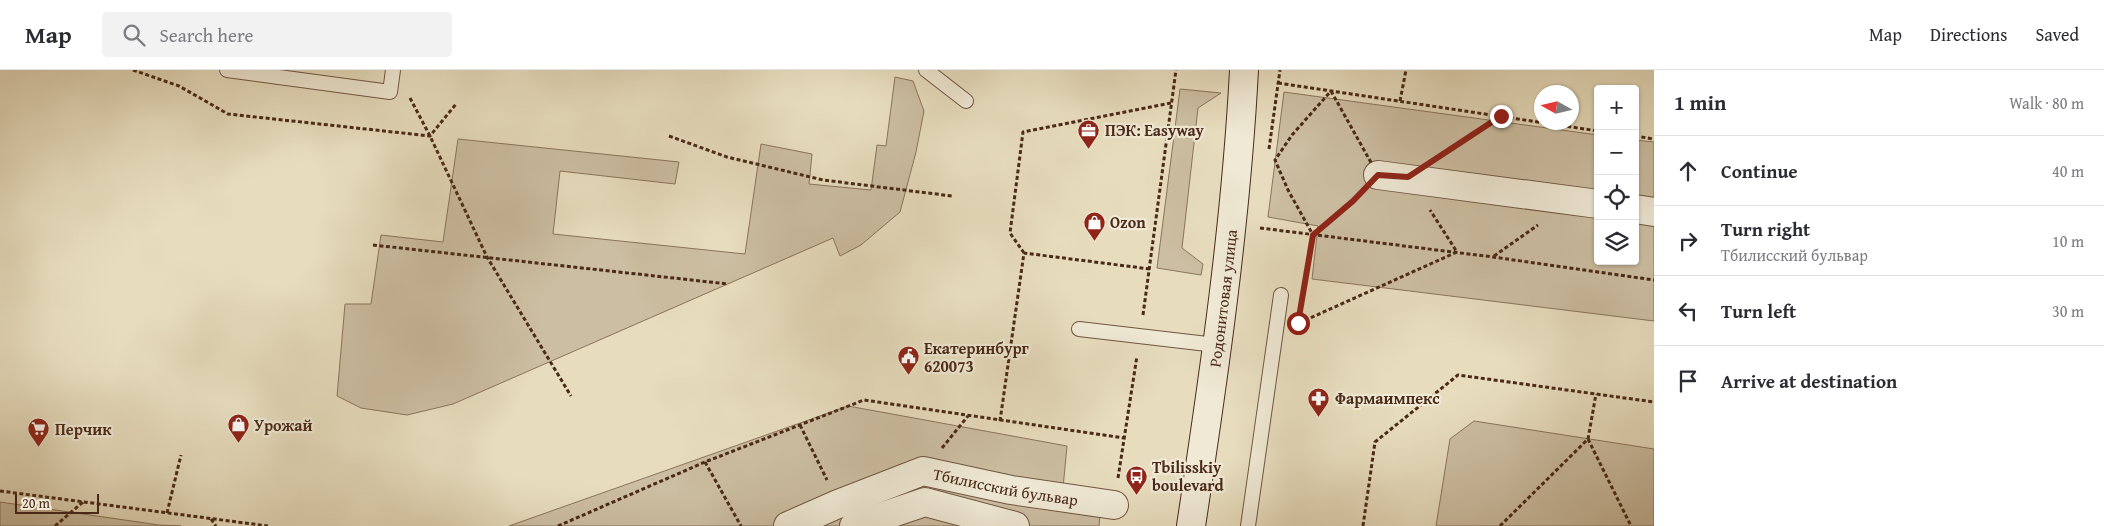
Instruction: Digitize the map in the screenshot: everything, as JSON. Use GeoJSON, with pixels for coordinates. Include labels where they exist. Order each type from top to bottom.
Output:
{"type":"FeatureCollection","features":[{"type":"Feature","properties":{"kind":"street","name":"Родонитовая улица"},"geometry":{"type":"LineString","coordinates":[[1191,526],[1239,161],[1244,70]]}},
{"type":"Feature","properties":{"kind":"street"},"geometry":{"type":"LineString","coordinates":[[1378,175],[1408,177],[1585,202]]}},
{"type":"Feature","properties":{"kind":"street"},"geometry":{"type":"LineString","coordinates":[[1639,210],[1654,212]]}},
{"type":"Feature","properties":{"kind":"street","name":"Тбилисский бульвар"},"geometry":{"type":"LineString","coordinates":[[788,526],[838,504],[923,471],[1011,490],[1114,505]]}},
{"type":"Feature","properties":{"kind":"street","name":"Тбилисский бульвар"},"geometry":{"type":"LineString","coordinates":[[854,526],[925,502],[1015,526]]}},
{"type":"Feature","properties":{"kind":"lane"},"geometry":{"type":"LineString","coordinates":[[226,70],[390,92],[393,70]]}},
{"type":"Feature","properties":{"kind":"lane"},"geometry":{"type":"LineString","coordinates":[[926,70],[966,101]]}},
{"type":"Feature","properties":{"kind":"lane"},"geometry":{"type":"LineString","coordinates":[[1248,526],[1281,295]]}},
{"type":"Feature","properties":{"kind":"lane"},"geometry":{"type":"LineString","coordinates":[[1079,329],[1216,346]]}},
{"type":"Feature","properties":{"kind":"path"},"geometry":{"type":"LineString","coordinates":[[133,70],[179,86],[228,114],[430,136]]}},
{"type":"Feature","properties":{"kind":"path"},"geometry":{"type":"LineString","coordinates":[[1114,505],[1150,269],[1176,70]]}},
{"type":"Feature","properties":{"kind":"path"},"geometry":{"type":"LineString","coordinates":[[1268,159],[1280,70]]}},
{"type":"Feature","properties":{"kind":"path"},"geometry":{"type":"LineString","coordinates":[[1400,101],[1406,70]]}},
{"type":"Feature","properties":{"kind":"path"},"geometry":{"type":"LineString","coordinates":[[1278,83],[1594,130]]}},
{"type":"Feature","properties":{"kind":"path"},"geometry":{"type":"LineString","coordinates":[[1313,235],[1353,201],[1378,175],[1331,92]]}},
{"type":"Feature","properties":{"kind":"path"},"geometry":{"type":"LineString","coordinates":[[1303,294],[1313,235],[1288,190],[1275,160],[1292,135],[1331,92]]}},
{"type":"Feature","properties":{"kind":"path"},"geometry":{"type":"LineString","coordinates":[[409,97],[430,136],[487,257],[571,396]]}},
{"type":"Feature","properties":{"kind":"path"},"geometry":{"type":"LineString","coordinates":[[1000,421],[1024,253],[1010,233],[1024,132],[1172,103]]}},
{"type":"Feature","properties":{"kind":"path"},"geometry":{"type":"LineString","coordinates":[[430,136],[456,104]]}},
{"type":"Feature","properties":{"kind":"path"},"geometry":{"type":"LineString","coordinates":[[1457,252],[1408,177],[1501,116]]}},
{"type":"Feature","properties":{"kind":"path"},"geometry":{"type":"LineString","coordinates":[[669,136],[727,157],[823,180],[952,196]]}},
{"type":"Feature","properties":{"kind":"path"},"geometry":{"type":"LineString","coordinates":[[1639,137],[1654,139]]}},
{"type":"Feature","properties":{"kind":"path"},"geometry":{"type":"LineString","coordinates":[[1493,257],[1585,202]]}},
{"type":"Feature","properties":{"kind":"path"},"geometry":{"type":"LineString","coordinates":[[1258,237],[1260,220]]}},
{"type":"Feature","properties":{"kind":"path"},"geometry":{"type":"LineString","coordinates":[[1259,228],[1457,252],[1654,280]]}},
{"type":"Feature","properties":{"kind":"path"},"geometry":{"type":"LineString","coordinates":[[374,244],[728,284]]}},
{"type":"Feature","properties":{"kind":"path"},"geometry":{"type":"LineString","coordinates":[[1298,323],[1457,252]]}},
{"type":"Feature","properties":{"kind":"path"},"geometry":{"type":"LineString","coordinates":[[1024,253],[1150,269]]}},
{"type":"Feature","properties":{"kind":"path"},"geometry":{"type":"LineString","coordinates":[[1279,309],[1298,323]]}},
{"type":"Feature","properties":{"kind":"path"},"geometry":{"type":"LineString","coordinates":[[1298,323],[1300,314]]}},
{"type":"Feature","properties":{"kind":"path"},"geometry":{"type":"LineString","coordinates":[[1363,526],[1375,442],[1458,375],[1654,402]]}},
{"type":"Feature","properties":{"kind":"path"},"geometry":{"type":"LineString","coordinates":[[1500,526],[1588,439],[1596,394]]}},
{"type":"Feature","properties":{"kind":"path"},"geometry":{"type":"LineString","coordinates":[[558,526],[704,462],[864,400],[1124,438]]}},
{"type":"Feature","properties":{"kind":"path"},"geometry":{"type":"LineString","coordinates":[[923,471],[968,416]]}},
{"type":"Feature","properties":{"kind":"path"},"geometry":{"type":"LineString","coordinates":[[800,425],[838,504]]}},
{"type":"Feature","properties":{"kind":"path"},"geometry":{"type":"LineString","coordinates":[[1588,439],[1631,526]]}},
{"type":"Feature","properties":{"kind":"path"},"geometry":{"type":"LineString","coordinates":[[167,513],[181,455]]}},
{"type":"Feature","properties":{"kind":"path"},"geometry":{"type":"LineString","coordinates":[[704,462],[741,526]]}},
{"type":"Feature","properties":{"kind":"path"},"geometry":{"type":"LineString","coordinates":[[0,492],[268,526]]}},
{"type":"Feature","properties":{"kind":"path"},"geometry":{"type":"LineString","coordinates":[[55,526],[83,502]]}},
{"type":"Feature","properties":{"kind":"path"},"geometry":{"type":"LineString","coordinates":[[210,518],[216,526]]}},
{"type":"Feature","properties":{"kind":"shaded area"},"geometry":{"type":"Polygon","coordinates":[[[895,77],[913,81],[924,111],[916,152],[900,212],[861,245],[840,256],[833,238],[453,404],[407,415],[361,408],[337,396],[345,304],[371,304],[381,235],[443,242],[458,139],[679,162],[675,184],[560,171],[553,234],[745,254],[761,144],[812,154],[809,184],[871,190],[877,145],[886,146],[895,77]]]}},
{"type":"Feature","properties":{"kind":"shaded area"},"geometry":{"type":"Polygon","coordinates":[[[1180,89],[1221,93],[1198,108],[1182,248],[1203,264],[1201,275],[1157,268],[1180,89]]]}},
{"type":"Feature","properties":{"kind":"shaded area"},"geometry":{"type":"Polygon","coordinates":[[[1284,92],[1534,126],[1534,130],[1561,130],[1594,134],[1594,265],[1639,265],[1639,140],[1654,142],[1654,321],[1312,279],[1318,226],[1268,217],[1284,92]]]}},
{"type":"Feature","properties":{"kind":"shaded area"},"geometry":{"type":"Polygon","coordinates":[[[848,406],[1067,446],[1063,488],[1102,492],[1099,526],[509,526],[848,406]]]}},
{"type":"Feature","properties":{"kind":"shaded area"},"geometry":{"type":"Polygon","coordinates":[[[1474,421],[1654,449],[1654,526],[1436,526],[1450,439],[1474,421]]]}},
{"type":"Feature","properties":{"kind":"shaded area"},"geometry":{"type":"Polygon","coordinates":[[[0,502],[159,525],[181,526],[0,526],[0,502]]]}},
{"type":"Feature","properties":{"kind":"place","name":"ПЭК: Easyway"},"geometry":{"type":"Point","coordinates":[1089,149]}},
{"type":"Feature","properties":{"kind":"place","name":"Ozon"},"geometry":{"type":"Point","coordinates":[1094,241]}},
{"type":"Feature","properties":{"kind":"place","name":"Екатеринбург 620073"},"geometry":{"type":"Point","coordinates":[908,376]}},
{"type":"Feature","properties":{"kind":"place","name":"Фармаимпекс"},"geometry":{"type":"Point","coordinates":[1319,417]}},
{"type":"Feature","properties":{"kind":"place","name":"Урожай"},"geometry":{"type":"Point","coordinates":[238,444]}},
{"type":"Feature","properties":{"kind":"place","name":"Перчик"},"geometry":{"type":"Point","coordinates":[39,448]}},
{"type":"Feature","properties":{"kind":"place","name":"Tbilisskiy boulevard"},"geometry":{"type":"Point","coordinates":[1136,495]}},
{"type":"Feature","properties":{"kind":"route"},"geometry":{"type":"LineString","coordinates":[[1298,323],[1313,235],[1353,201],[1378,175],[1408,177],[1501,116]]}}]}
